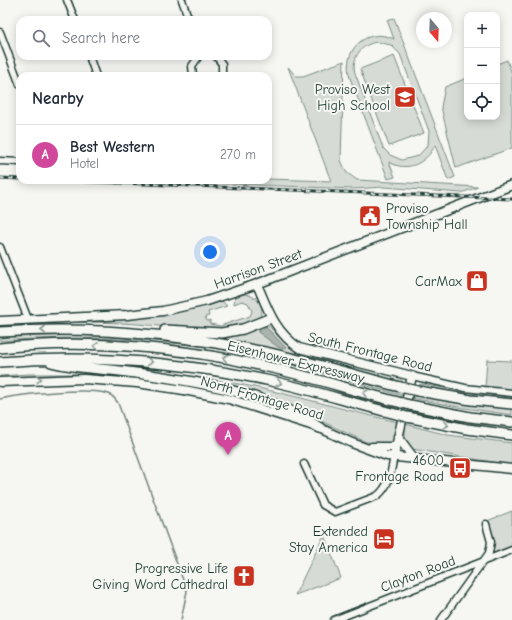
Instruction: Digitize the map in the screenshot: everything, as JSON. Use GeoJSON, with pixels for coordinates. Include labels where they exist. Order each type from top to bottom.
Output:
{"type":"FeatureCollection","features":[{"type":"Feature","properties":{"kind":"highway"},"geometry":{"type":"LineString","coordinates":[[82,330],[94,326],[222,333],[243,330],[271,318]]}},
{"type":"Feature","properties":{"kind":"highway"},"geometry":{"type":"LineString","coordinates":[[0,332],[82,330],[172,336],[272,354],[418,391],[471,400],[512,404]]}},
{"type":"Feature","properties":{"kind":"highway","name":"Eisenhower Expressway"},"geometry":{"type":"LineString","coordinates":[[0,348],[93,346],[187,352],[267,366],[406,404],[470,417],[512,422]]}},
{"type":"Feature","properties":{"kind":"highway"},"geometry":{"type":"LineString","coordinates":[[42,360],[66,366],[120,371],[174,379],[231,391],[279,407],[320,428]]}},
{"type":"Feature","properties":{"kind":"highway","name":"Eisenhower Expressway"},"geometry":{"type":"LineString","coordinates":[[0,362],[42,360],[127,361],[224,371],[307,390],[403,416],[467,429],[512,435]]}},
{"type":"Feature","properties":{"kind":"main road","name":"Harrison Street"},"geometry":{"type":"LineString","coordinates":[[0,321],[104,317],[151,313],[207,301],[257,284],[512,185]]}},
{"type":"Feature","properties":{"kind":"main road","name":"South Frontage Road"},"geometry":{"type":"LineString","coordinates":[[257,284],[271,318],[286,338],[299,348],[412,376]]}},
{"type":"Feature","properties":{"kind":"main road"},"geometry":{"type":"LineString","coordinates":[[394,456],[412,376]]}},
{"type":"Feature","properties":{"kind":"main road","name":"North Frontage Road"},"geometry":{"type":"LineString","coordinates":[[0,382],[84,378],[150,384],[228,399],[320,428],[347,439],[352,443],[394,456],[512,469]]}},
{"type":"Feature","properties":{"kind":"main road"},"geometry":{"type":"LineString","coordinates":[[398,437],[413,457]]}},
{"type":"Feature","properties":{"kind":"main road"},"geometry":{"type":"LineString","coordinates":[[347,439],[372,447],[396,448]]}},
{"type":"Feature","properties":{"kind":"street"},"geometry":{"type":"LineString","coordinates":[[67,0],[73,16]]}},
{"type":"Feature","properties":{"kind":"street"},"geometry":{"type":"LineString","coordinates":[[182,0],[188,16]]}},
{"type":"Feature","properties":{"kind":"street"},"geometry":{"type":"LineString","coordinates":[[0,32],[16,74]]}},
{"type":"Feature","properties":{"kind":"street"},"geometry":{"type":"LineString","coordinates":[[90,60],[95,72]]}},
{"type":"Feature","properties":{"kind":"street"},"geometry":{"type":"LineString","coordinates":[[193,72],[192,66],[196,60]]}},
{"type":"Feature","properties":{"kind":"street"},"geometry":{"type":"LineString","coordinates":[[219,60],[222,64],[222,72]]}},
{"type":"Feature","properties":{"kind":"street"},"geometry":{"type":"LineString","coordinates":[[0,161],[16,162]]}},
{"type":"Feature","properties":{"kind":"street"},"geometry":{"type":"LineString","coordinates":[[0,247],[28,319]]}},
{"type":"Feature","properties":{"kind":"street","name":"South Frontage Road"},"geometry":{"type":"LineString","coordinates":[[412,376],[465,388],[512,393]]}},
{"type":"Feature","properties":{"kind":"street"},"geometry":{"type":"LineString","coordinates":[[304,464],[323,505],[335,512],[377,496],[383,492],[389,479],[394,456]]}},
{"type":"Feature","properties":{"kind":"street"},"geometry":{"type":"LineString","coordinates":[[441,620],[485,561],[489,553],[491,542],[486,524]]}},
{"type":"Feature","properties":{"kind":"street","name":"Clayton Road"},"geometry":{"type":"LineString","coordinates":[[334,620],[512,550]]}},
{"type":"Feature","properties":{"kind":"shaded area"},"geometry":{"type":"Polygon","coordinates":[[[394,18],[455,177],[448,180],[435,145],[427,157],[416,164],[403,167],[389,162],[395,177],[388,179],[350,78],[348,68],[349,58],[358,43],[366,38],[374,36],[384,36],[394,39],[387,20],[394,18]],[[377,42],[367,45],[362,48],[356,57],[354,67],[383,148],[390,155],[402,160],[418,156],[428,145],[429,131],[400,54],[391,45],[377,42]]]}},
{"type":"Feature","properties":{"kind":"shaded area"},"geometry":{"type":"Polygon","coordinates":[[[394,56],[424,133],[389,146],[360,69],[394,56]]]}},
{"type":"Feature","properties":{"kind":"shaded area"},"geometry":{"type":"Polygon","coordinates":[[[507,60],[512,74],[512,148],[456,168],[441,107],[445,87],[464,79],[464,120],[500,120],[500,63],[507,60]]]}},
{"type":"Feature","properties":{"kind":"shaded area"},"geometry":{"type":"Polygon","coordinates":[[[344,61],[341,160],[346,172],[357,180],[478,187],[461,193],[384,187],[354,189],[233,184],[272,184],[272,179],[331,181],[288,67],[296,76],[303,76],[344,61]]]}},
{"type":"Feature","properties":{"kind":"shaded area"},"geometry":{"type":"Polygon","coordinates":[[[245,294],[256,299],[262,309],[259,318],[251,324],[218,330],[87,322],[113,321],[152,316],[222,301],[227,306],[208,312],[209,316],[205,317],[207,321],[210,320],[210,324],[220,326],[250,316],[252,311],[248,303],[242,301],[234,304],[235,297],[245,294]]]}},
{"type":"Feature","properties":{"kind":"shaded area"},"geometry":{"type":"Polygon","coordinates":[[[68,322],[87,322],[64,323],[37,323],[68,322]]]}},
{"type":"Feature","properties":{"kind":"shaded area"},"geometry":{"type":"Polygon","coordinates":[[[37,323],[17,324],[0,326],[0,324],[37,323]]]}},
{"type":"Feature","properties":{"kind":"shaded area"},"geometry":{"type":"Polygon","coordinates":[[[266,325],[270,327],[288,346],[302,354],[301,356],[216,337],[266,325]]]}},
{"type":"Feature","properties":{"kind":"shaded area"},"geometry":{"type":"Polygon","coordinates":[[[266,327],[286,348],[285,349],[278,347],[258,332],[266,327]]]}},
{"type":"Feature","properties":{"kind":"shaded area"},"geometry":{"type":"Polygon","coordinates":[[[82,335],[179,342],[233,350],[264,358],[220,349],[126,339],[63,338],[0,341],[0,338],[82,335]]]}},
{"type":"Feature","properties":{"kind":"shaded area"},"geometry":{"type":"Polygon","coordinates":[[[307,357],[398,376],[404,383],[307,357]]]}},
{"type":"Feature","properties":{"kind":"shaded area"},"geometry":{"type":"Polygon","coordinates":[[[487,360],[512,361],[512,390],[485,388],[487,360]]]}},
{"type":"Feature","properties":{"kind":"shaded area"},"geometry":{"type":"Polygon","coordinates":[[[309,369],[401,392],[404,396],[309,369]]]}},
{"type":"Feature","properties":{"kind":"shaded area"},"geometry":{"type":"Polygon","coordinates":[[[29,374],[111,374],[163,380],[163,382],[83,375],[0,378],[0,376],[29,374]]]}},
{"type":"Feature","properties":{"kind":"shaded area"},"geometry":{"type":"Polygon","coordinates":[[[191,377],[217,380],[270,390],[398,422],[394,442],[392,444],[366,442],[310,416],[191,379],[191,377]]]}},
{"type":"Feature","properties":{"kind":"shaded area"},"geometry":{"type":"Polygon","coordinates":[[[421,384],[474,393],[512,397],[512,399],[465,394],[418,386],[421,384]]]}},
{"type":"Feature","properties":{"kind":"shaded area"},"geometry":{"type":"Polygon","coordinates":[[[417,395],[455,402],[512,409],[512,415],[412,398],[417,395]]]}},
{"type":"Feature","properties":{"kind":"shaded area"},"geometry":{"type":"Polygon","coordinates":[[[405,424],[448,435],[512,443],[512,465],[411,449],[405,437],[405,424]]]}},
{"type":"Feature","properties":{"kind":"shaded area"},"geometry":{"type":"Polygon","coordinates":[[[512,511],[512,547],[493,554],[494,542],[487,521],[512,511]]]}},
{"type":"Feature","properties":{"kind":"shaded area"},"geometry":{"type":"Polygon","coordinates":[[[324,535],[341,578],[295,595],[324,535]]]}},
{"type":"Feature","properties":{"kind":"waterway"},"geometry":{"type":"LineString","coordinates":[[0,399],[39,393],[72,391],[99,392],[109,394],[115,399],[118,403],[187,591],[181,620]]}},
{"type":"Feature","properties":{"kind":"railway"},"geometry":{"type":"LineString","coordinates":[[0,178],[16,179]]}},
{"type":"Feature","properties":{"kind":"railway"},"geometry":{"type":"LineString","coordinates":[[145,184],[512,199]]}},
{"type":"Feature","properties":{"kind":"place","name":"Proviso West High School"},"geometry":{"type":"Point","coordinates":[405,97]}},
{"type":"Feature","properties":{"kind":"place","name":"Proviso Township Hall"},"geometry":{"type":"Point","coordinates":[370,216]}},
{"type":"Feature","properties":{"kind":"place","name":"CarMax"},"geometry":{"type":"Point","coordinates":[477,281]}},
{"type":"Feature","properties":{"kind":"place","name":"Best Western"},"geometry":{"type":"Point","coordinates":[228,455]}},
{"type":"Feature","properties":{"kind":"place","name":"4600 Frontage Road"},"geometry":{"type":"Point","coordinates":[460,468]}},
{"type":"Feature","properties":{"kind":"place","name":"Extended Stay America"},"geometry":{"type":"Point","coordinates":[384,539]}},
{"type":"Feature","properties":{"kind":"place","name":"Progressive Life Giving Word Cathedral"},"geometry":{"type":"Point","coordinates":[244,576]}}]}
